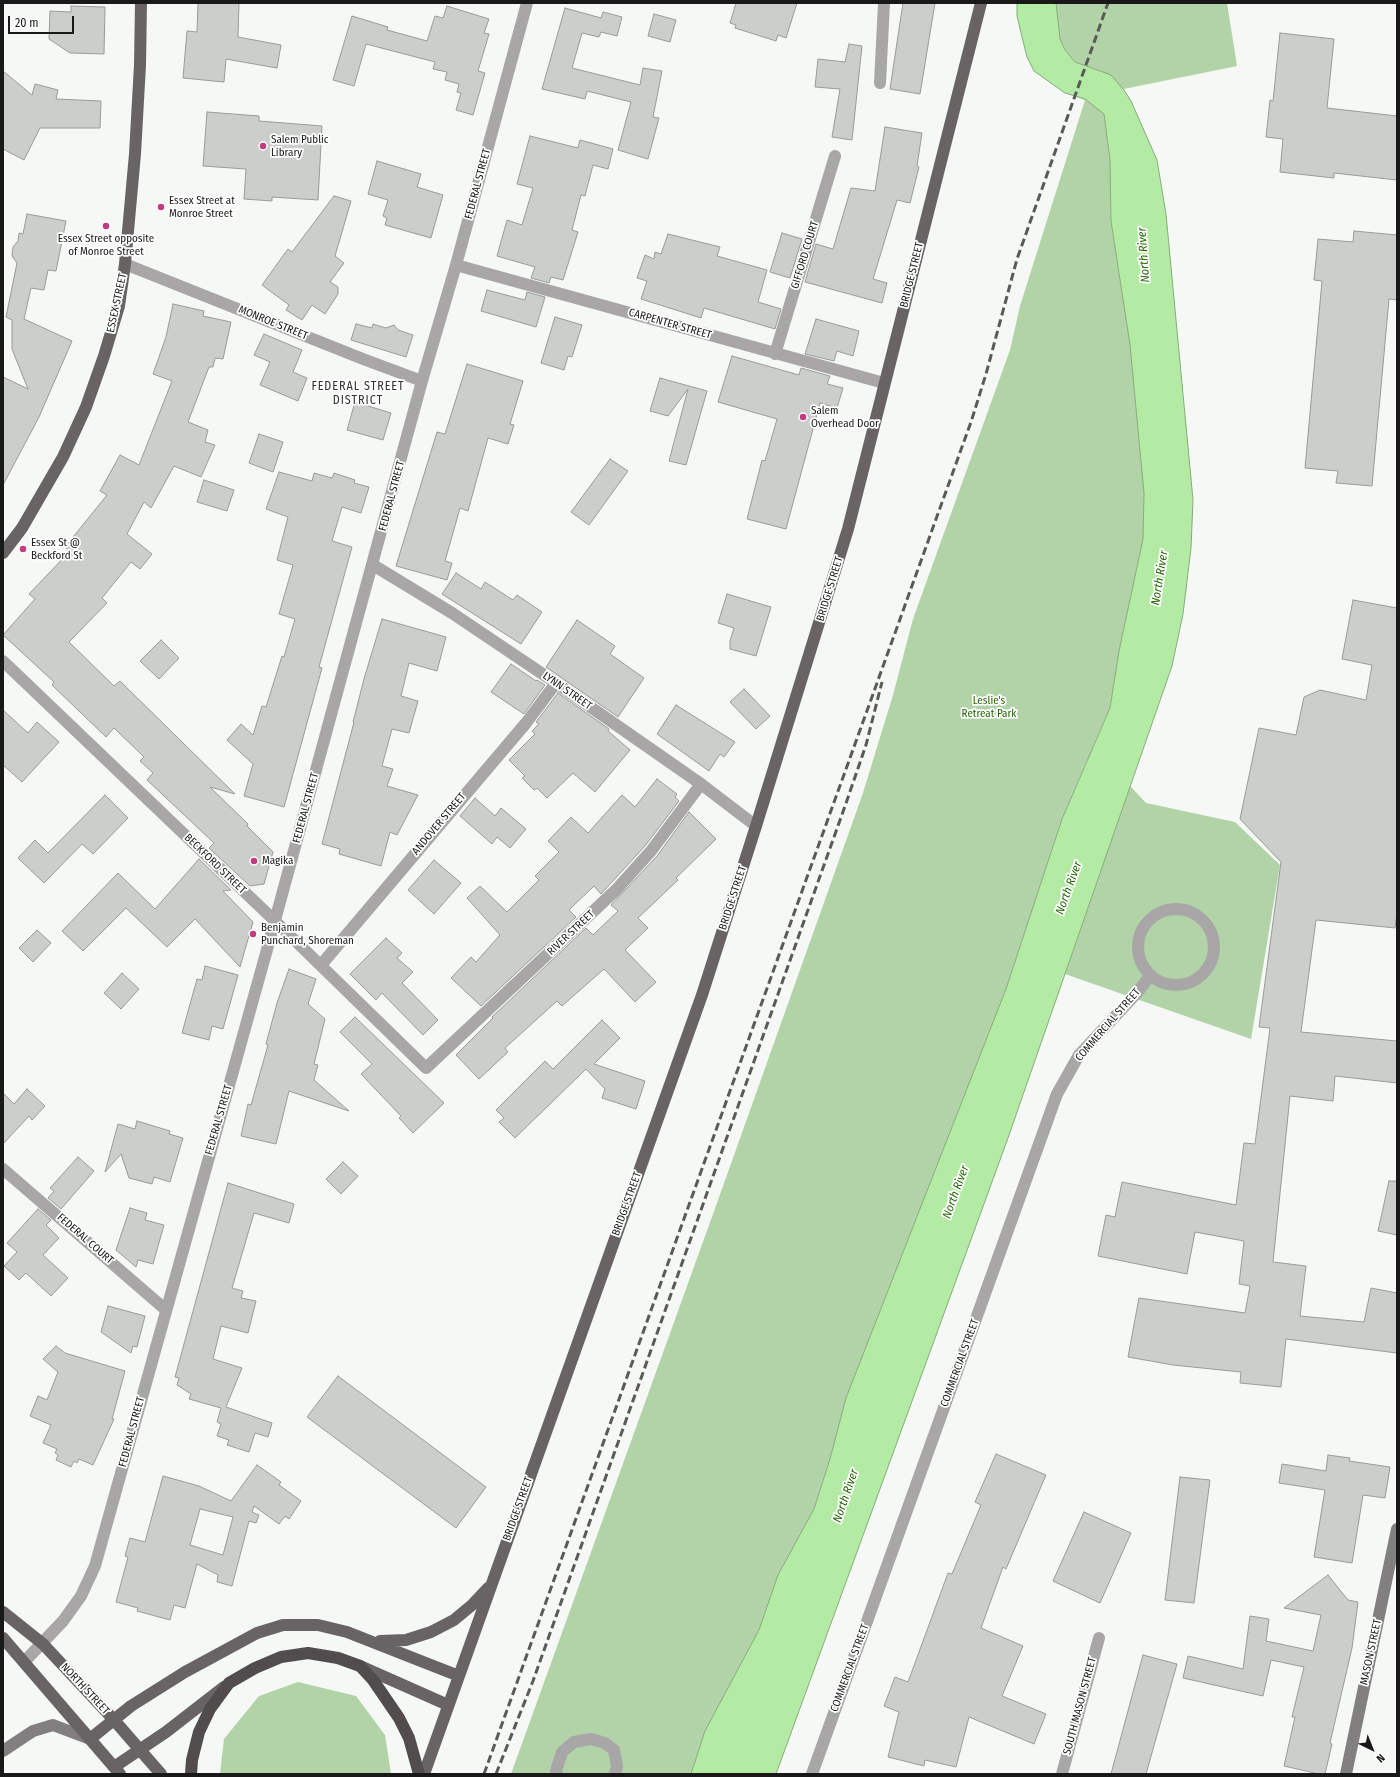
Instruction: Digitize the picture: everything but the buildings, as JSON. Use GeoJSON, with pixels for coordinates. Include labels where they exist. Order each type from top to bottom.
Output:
{"type":"FeatureCollection","features":[{"type":"Feature","properties":{"kind":"highway"},"geometry":{"type":"LineString","coordinates":[[191,1774],[192,1760],[199,1732],[210,1709],[229,1683],[254,1668],[281,1657],[308,1653],[338,1658],[360,1666],[373,1680],[399,1718],[409,1738],[419,1774]]}},
{"type":"Feature","properties":{"kind":"main road","name":"ESSEX STREET"},"geometry":{"type":"LineString","coordinates":[[3,553],[22,528],[43,494],[86,407],[104,356],[119,306],[125,264],[135,154],[140,65],[141,3]]}},
{"type":"Feature","properties":{"kind":"main road","name":"BRIDGE STREET"},"geometry":{"type":"LineString","coordinates":[[424,1774],[702,995],[756,826],[848,529],[981,3]]}},
{"type":"Feature","properties":{"kind":"main road"},"geometry":{"type":"LineString","coordinates":[[375,1641],[406,1640],[431,1632],[454,1620],[472,1605],[492,1584]]}},
{"type":"Feature","properties":{"kind":"main road","name":"NORTH STREET"},"geometry":{"type":"LineString","coordinates":[[3,1612],[43,1644],[114,1720],[160,1774]]}},
{"type":"Feature","properties":{"kind":"main road"},"geometry":{"type":"LineString","coordinates":[[90,1739],[131,1706],[185,1672],[257,1633],[283,1625],[318,1625],[347,1632],[375,1641],[459,1676]]}},
{"type":"Feature","properties":{"kind":"main road"},"geometry":{"type":"LineString","coordinates":[[3,1638],[117,1771],[229,1683]]}},
{"type":"Feature","properties":{"kind":"main road"},"geometry":{"type":"LineString","coordinates":[[360,1666],[448,1705]]}},
{"type":"Feature","properties":{"kind":"street","name":"FEDERAL STREET"},"geometry":{"type":"LineString","coordinates":[[24,1662],[43,1644],[63,1621],[81,1596],[95,1566],[275,921],[527,3]]}},
{"type":"Feature","properties":{"kind":"street"},"geometry":{"type":"LineString","coordinates":[[880,83],[884,3]]}},
{"type":"Feature","properties":{"kind":"street","name":"GIFFORD COURT"},"geometry":{"type":"LineString","coordinates":[[775,354],[835,156]]}},
{"type":"Feature","properties":{"kind":"street","name":"MONROE STREET"},"geometry":{"type":"LineString","coordinates":[[125,264],[355,356],[422,381]]}},
{"type":"Feature","properties":{"kind":"street","name":"CARPENTER STREET"},"geometry":{"type":"LineString","coordinates":[[456,264],[775,354],[884,383]]}},
{"type":"Feature","properties":{"kind":"street","name":"LYNN STREET"},"geometry":{"type":"LineString","coordinates":[[372,565],[445,609],[556,683],[701,784],[756,826]]}},
{"type":"Feature","properties":{"kind":"street","name":"BECKFORD STREET"},"geometry":{"type":"LineString","coordinates":[[3,661],[275,921],[426,1068]]}},
{"type":"Feature","properties":{"kind":"street","name":"ANDOVER STREET"},"geometry":{"type":"LineString","coordinates":[[320,965],[526,723],[556,683]]}},
{"type":"Feature","properties":{"kind":"street","name":"RIVER STREET"},"geometry":{"type":"LineString","coordinates":[[426,1068],[616,890],[651,851],[701,784]]}},
{"type":"Feature","properties":{"kind":"street"},"geometry":{"type":"LineString","coordinates":[[1173,908],[1184,909],[1202,918],[1212,933],[1214,943],[1213,956],[1206,971],[1193,981],[1178,985],[1165,984],[1150,976],[1141,963],[1137,952],[1139,936],[1145,923],[1162,911],[1173,908]]}},
{"type":"Feature","properties":{"kind":"street","name":"COMMERCIAL STREET"},"geometry":{"type":"LineString","coordinates":[[812,1774],[1057,1094],[1079,1055],[1136,994],[1150,976]]}},
{"type":"Feature","properties":{"kind":"street","name":"FEDERAL COURT"},"geometry":{"type":"LineString","coordinates":[[3,1169],[166,1310]]}},
{"type":"Feature","properties":{"kind":"street","name":"MASON STREET"},"geometry":{"type":"LineString","coordinates":[[1346,1774],[1393,1566],[1397,1529]]}},
{"type":"Feature","properties":{"kind":"street","name":"SOUTH MASON STREET"},"geometry":{"type":"LineString","coordinates":[[1062,1774],[1099,1638]]}},
{"type":"Feature","properties":{"kind":"street"},"geometry":{"type":"LineString","coordinates":[[3,1751],[33,1731],[53,1725],[90,1739]]}},
{"type":"Feature","properties":{"kind":"street"},"geometry":{"type":"LineString","coordinates":[[557,1774],[556,1771],[562,1752],[574,1742],[591,1739],[605,1744],[614,1750],[617,1766],[615,1774]]}},
{"type":"Feature","properties":{"kind":"green space","name":"Leslie's Retreat Park"},"geometry":{"type":"Polygon","coordinates":[[[1056,3],[1227,3],[1237,66],[1114,91],[1104,114],[1110,160],[1111,221],[1130,345],[1144,493],[1143,539],[1119,651],[1110,708],[1093,746],[1146,803],[1235,822],[1280,865],[1251,1039],[1065,974],[1125,801],[1087,760],[1062,819],[1006,989],[846,1398],[830,1459],[814,1509],[778,1575],[759,1630],[705,1731],[691,1774],[511,1774],[863,793],[893,695],[913,619],[1010,350],[1020,306],[1085,100],[1065,93],[1075,62],[1065,50],[1060,39],[1056,3]]]}},
{"type":"Feature","properties":{"kind":"green space"},"geometry":{"type":"Polygon","coordinates":[[[298,1682],[356,1696],[385,1735],[391,1774],[220,1774],[224,1739],[259,1696],[298,1682]]]}},
{"type":"Feature","properties":{"kind":"water","name":"North River"},"geometry":{"type":"Polygon","coordinates":[[[1017,3],[1056,3],[1060,39],[1065,50],[1075,62],[1111,75],[1124,90],[1131,101],[1157,160],[1166,214],[1193,500],[1191,548],[1183,614],[1172,666],[1008,1138],[776,1774],[691,1774],[705,1731],[759,1630],[778,1575],[814,1509],[830,1459],[846,1398],[1006,989],[1062,819],[1110,708],[1119,651],[1143,539],[1144,493],[1130,345],[1111,221],[1110,160],[1104,114],[1085,99],[1065,93],[1034,71],[1027,57],[1022,37],[1017,16],[1017,3]]]}},
{"type":"Feature","properties":{"kind":"railway"},"geometry":{"type":"LineString","coordinates":[[484,1774],[971,422],[986,374],[1017,259],[1108,3]]}},
{"type":"Feature","properties":{"kind":"railway"},"geometry":{"type":"LineString","coordinates":[[496,1774],[533,1681],[844,809],[866,745],[882,682]]}},
{"type":"Feature","properties":{"kind":"place","name":"Salem Public Library"},"geometry":{"type":"Point","coordinates":[263,146]}},
{"type":"Feature","properties":{"kind":"place","name":"Essex Street at Monroe Street"},"geometry":{"type":"Point","coordinates":[161,207]}},
{"type":"Feature","properties":{"kind":"place","name":"Essex Street opposite of Monroe Street"},"geometry":{"type":"Point","coordinates":[106,226]}},
{"type":"Feature","properties":{"kind":"place","name":"Salem Overhead Door"},"geometry":{"type":"Point","coordinates":[803,417]}},
{"type":"Feature","properties":{"kind":"place","name":"Essex St @ Beckford St"},"geometry":{"type":"Point","coordinates":[23,549]}},
{"type":"Feature","properties":{"kind":"place","name":"Magika"},"geometry":{"type":"Point","coordinates":[254,861]}},
{"type":"Feature","properties":{"kind":"place","name":"Benjamin Punchard, Shoreman"},"geometry":{"type":"Point","coordinates":[253,934]}},
{"type":"Feature","properties":{"kind":"district","name":"FEDERAL STREET DISTRICT"},"geometry":{"type":"Point","coordinates":[358,394]}}]}
